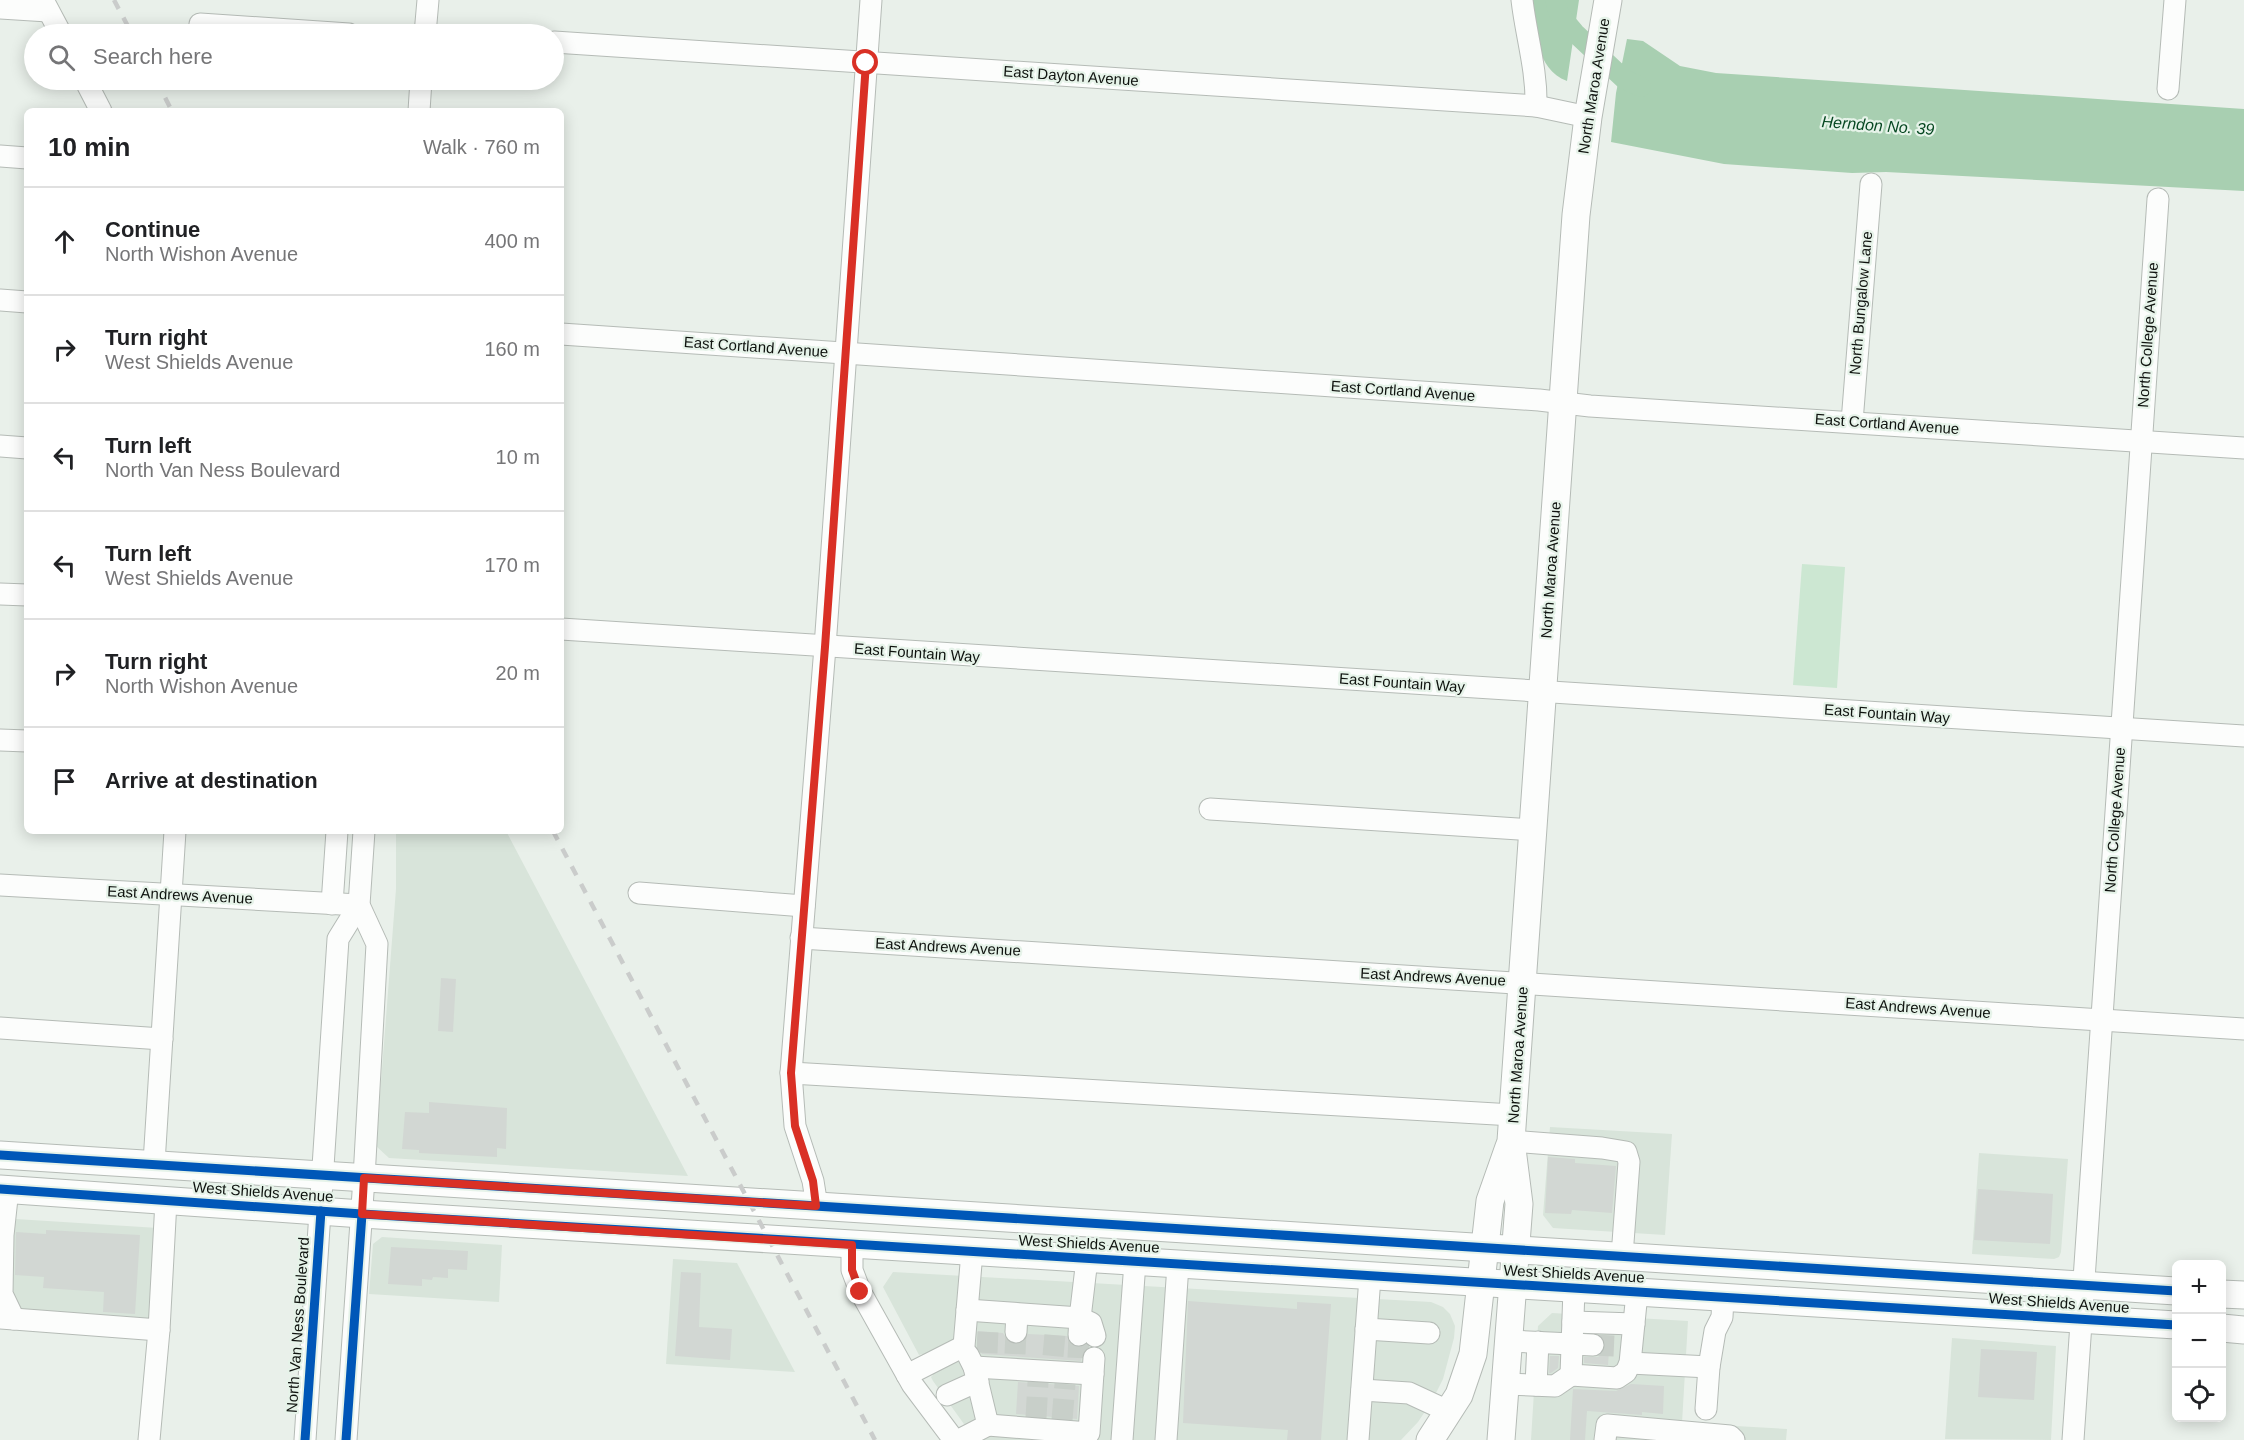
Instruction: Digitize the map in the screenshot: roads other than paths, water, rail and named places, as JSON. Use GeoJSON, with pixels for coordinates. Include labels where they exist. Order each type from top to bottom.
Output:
{"type":"FeatureCollection","features":[{"type":"Feature","properties":{"kind":"main road","name":"North Maroa Avenue"},"geometry":{"type":"LineString","coordinates":[[1501,1440],[1519,1204],[1512,1128],[1576,215],[1588,117],[1606,8]]}},
{"type":"Feature","properties":{"kind":"main road","name":"North Maroa Avenue"},"geometry":{"type":"LineString","coordinates":[[1430,1440],[1459,1395],[1473,1354],[1491,1201],[1512,1128]]}},
{"type":"Feature","properties":{"kind":"main road","name":"West Shields Avenue"},"geometry":{"type":"LineString","coordinates":[[0,1155],[2172,1291]]}},
{"type":"Feature","properties":{"kind":"main road","name":"West Shields Avenue"},"geometry":{"type":"LineString","coordinates":[[4,1189],[321,1212],[2172,1325]]}},
{"type":"Feature","properties":{"kind":"main road"},"geometry":{"type":"LineString","coordinates":[[2226,1294],[2244,1295]]}},
{"type":"Feature","properties":{"kind":"main road"},"geometry":{"type":"LineString","coordinates":[[2226,1328],[2244,1330]]}},
{"type":"Feature","properties":{"kind":"street"},"geometry":{"type":"LineString","coordinates":[[426,24],[428,0]]}},
{"type":"Feature","properties":{"kind":"street"},"geometry":{"type":"LineString","coordinates":[[816,1206],[813,1181],[795,1126],[791,1073],[825,647],[871,0]]}},
{"type":"Feature","properties":{"kind":"street"},"geometry":{"type":"LineString","coordinates":[[1522,0],[1536,86],[1536,106]]}},
{"type":"Feature","properties":{"kind":"street"},"geometry":{"type":"LineString","coordinates":[[2168,89],[2175,0]]}},
{"type":"Feature","properties":{"kind":"street"},"geometry":{"type":"LineString","coordinates":[[0,8],[45,5],[55,24]]}},
{"type":"Feature","properties":{"kind":"street","name":"East Dayton Avenue"},"geometry":{"type":"LineString","coordinates":[[564,43],[1536,106],[1588,117]]}},
{"type":"Feature","properties":{"kind":"street"},"geometry":{"type":"LineString","coordinates":[[90,90],[99,108]]}},
{"type":"Feature","properties":{"kind":"street"},"geometry":{"type":"LineString","coordinates":[[419,108],[421,90]]}},
{"type":"Feature","properties":{"kind":"street"},"geometry":{"type":"LineString","coordinates":[[0,156],[24,158]]}},
{"type":"Feature","properties":{"kind":"street","name":"North Bungalow Lane"},"geometry":{"type":"LineString","coordinates":[[1852,422],[1871,184]]}},
{"type":"Feature","properties":{"kind":"street","name":"North College Avenue"},"geometry":{"type":"LineString","coordinates":[[2073,1440],[2158,199]]}},
{"type":"Feature","properties":{"kind":"street"},"geometry":{"type":"LineString","coordinates":[[0,300],[24,302]]}},
{"type":"Feature","properties":{"kind":"street","name":"East Cortland Avenue"},"geometry":{"type":"LineString","coordinates":[[564,334],[2244,448]]}},
{"type":"Feature","properties":{"kind":"street"},"geometry":{"type":"LineString","coordinates":[[0,446],[24,448]]}},
{"type":"Feature","properties":{"kind":"street"},"geometry":{"type":"LineString","coordinates":[[0,594],[24,595]]}},
{"type":"Feature","properties":{"kind":"street","name":"East Fountain Way"},"geometry":{"type":"LineString","coordinates":[[564,629],[2244,736]]}},
{"type":"Feature","properties":{"kind":"street"},"geometry":{"type":"LineString","coordinates":[[0,740],[24,741]]}},
{"type":"Feature","properties":{"kind":"street"},"geometry":{"type":"LineString","coordinates":[[1210,809],[1534,830]]}},
{"type":"Feature","properties":{"kind":"street"},"geometry":{"type":"LineString","coordinates":[[154,1163],[176,834]]}},
{"type":"Feature","properties":{"kind":"street"},"geometry":{"type":"LineString","coordinates":[[332,904],[337,834]]}},
{"type":"Feature","properties":{"kind":"street","name":"North Van Ness Boulevard"},"geometry":{"type":"LineString","coordinates":[[305,1440],[338,939],[359,905],[364,834]]}},
{"type":"Feature","properties":{"kind":"street","name":"East Andrews Avenue"},"geometry":{"type":"LineString","coordinates":[[0,885],[359,905]]}},
{"type":"Feature","properties":{"kind":"street"},"geometry":{"type":"LineString","coordinates":[[639,893],[804,906]]}},
{"type":"Feature","properties":{"kind":"street","name":"North Van Ness Boulevard"},"geometry":{"type":"LineString","coordinates":[[346,1440],[362,1214],[377,944],[359,905]]}},
{"type":"Feature","properties":{"kind":"street","name":"East Andrews Avenue"},"geometry":{"type":"LineString","coordinates":[[801,938],[2244,1029]]}},
{"type":"Feature","properties":{"kind":"street"},"geometry":{"type":"LineString","coordinates":[[0,1028],[162,1040]]}},
{"type":"Feature","properties":{"kind":"street"},"geometry":{"type":"LineString","coordinates":[[791,1073],[1512,1128],[1626,1152],[1629,1162],[1622,1256]]}},
{"type":"Feature","properties":{"kind":"street"},"geometry":{"type":"LineString","coordinates":[[4,1189],[2,1294],[7,1319],[159,1330]]}},
{"type":"Feature","properties":{"kind":"street"},"geometry":{"type":"LineString","coordinates":[[149,1440],[159,1330],[166,1201]]}},
{"type":"Feature","properties":{"kind":"street"},"geometry":{"type":"LineString","coordinates":[[852,1245],[852,1270],[860,1292],[907,1375],[954,1440]]}},
{"type":"Feature","properties":{"kind":"street"},"geometry":{"type":"LineString","coordinates":[[964,1346],[972,1252]]}},
{"type":"Feature","properties":{"kind":"street"},"geometry":{"type":"LineString","coordinates":[[947,1395],[1028,1354],[1072,1327],[1087,1259]]}},
{"type":"Feature","properties":{"kind":"street"},"geometry":{"type":"LineString","coordinates":[[1122,1440],[1135,1262]]}},
{"type":"Feature","properties":{"kind":"street"},"geometry":{"type":"LineString","coordinates":[[1166,1440],[1178,1265]]}},
{"type":"Feature","properties":{"kind":"street"},"geometry":{"type":"LineString","coordinates":[[1358,1440],[1370,1276]]}},
{"type":"Feature","properties":{"kind":"street"},"geometry":{"type":"LineString","coordinates":[[1505,1384],[1555,1386],[1571,1375],[1583,1344],[1573,1322],[1574,1289]]}},
{"type":"Feature","properties":{"kind":"street"},"geometry":{"type":"LineString","coordinates":[[1571,1375],[1617,1378],[1626,1372],[1626,1352],[1634,1323],[1637,1293]]}},
{"type":"Feature","properties":{"kind":"street"},"geometry":{"type":"LineString","coordinates":[[1706,1409],[1708,1367],[1715,1331],[1722,1317],[1724,1298]]}},
{"type":"Feature","properties":{"kind":"street"},"geometry":{"type":"LineString","coordinates":[[959,1440],[988,1425],[1062,1426],[1089,1433],[1028,1354],[967,1311]]}},
{"type":"Feature","properties":{"kind":"street"},"geometry":{"type":"LineString","coordinates":[[1573,1322],[1634,1323]]}},
{"type":"Feature","properties":{"kind":"street"},"geometry":{"type":"LineString","coordinates":[[1366,1329],[1429,1333]]}},
{"type":"Feature","properties":{"kind":"street"},"geometry":{"type":"LineString","coordinates":[[1509,1341],[1583,1344]]}},
{"type":"Feature","properties":{"kind":"street"},"geometry":{"type":"LineString","coordinates":[[1536,1385],[1538,1342]]}},
{"type":"Feature","properties":{"kind":"street"},"geometry":{"type":"LineString","coordinates":[[907,1375],[964,1346],[1028,1354]]}},
{"type":"Feature","properties":{"kind":"street"},"geometry":{"type":"LineString","coordinates":[[1626,1352],[1708,1367]]}},
{"type":"Feature","properties":{"kind":"street"},"geometry":{"type":"LineString","coordinates":[[988,1425],[1028,1354]]}},
{"type":"Feature","properties":{"kind":"street"},"geometry":{"type":"LineString","coordinates":[[1362,1390],[1409,1393],[1450,1412]]}},
{"type":"Feature","properties":{"kind":"street"},"geometry":{"type":"LineString","coordinates":[[1605,1440],[1607,1425],[1730,1436],[1734,1440]]}},
{"type":"Feature","properties":{"kind":"water"},"geometry":{"type":"Polygon","coordinates":[[[1531,0],[1579,0],[1567,81],[1556,75],[1543,58],[1536,35],[1531,0]]]}},
{"type":"Feature","properties":{"kind":"water"},"geometry":{"type":"Polygon","coordinates":[[[1627,39],[1643,41],[1680,66],[1716,73],[2244,109],[2244,191],[1886,172],[1852,173],[1724,164],[1611,142],[1616,93],[1627,39]]]}},
{"type":"Feature","properties":{"kind":"waterway","name":"Herndon No. 39"},"geometry":{"type":"LineString","coordinates":[[1555,0],[1559,14],[1575,33],[1624,79],[1641,87]]}},
{"type":"Feature","properties":{"kind":"tunnel"},"geometry":{"type":"LineString","coordinates":[[987,1353],[988,1330]]}},
{"type":"Feature","properties":{"kind":"tunnel"},"geometry":{"type":"LineString","coordinates":[[1015,1354],[1016,1332]]}},
{"type":"Feature","properties":{"kind":"tunnel"},"geometry":{"type":"LineString","coordinates":[[1053,1356],[1055,1334]]}},
{"type":"Feature","properties":{"kind":"tunnel"},"geometry":{"type":"LineString","coordinates":[[1078,1358],[1079,1335]]}},
{"type":"Feature","properties":{"kind":"tunnel"},"geometry":{"type":"LineString","coordinates":[[1593,1345],[1616,1346]]}},
{"type":"Feature","properties":{"kind":"tunnel"},"geometry":{"type":"LineString","coordinates":[[1036,1418],[1038,1382]]}},
{"type":"Feature","properties":{"kind":"tunnel"},"geometry":{"type":"LineString","coordinates":[[1062,1420],[1065,1384]]}},
{"type":"Feature","properties":{"kind":"railway"},"geometry":{"type":"LineString","coordinates":[[114,0],[127,24]]}},
{"type":"Feature","properties":{"kind":"railway"},"geometry":{"type":"LineString","coordinates":[[161,90],[170,108]]}},
{"type":"Feature","properties":{"kind":"railway"},"geometry":{"type":"LineString","coordinates":[[555,834],[875,1440]]}}]}
